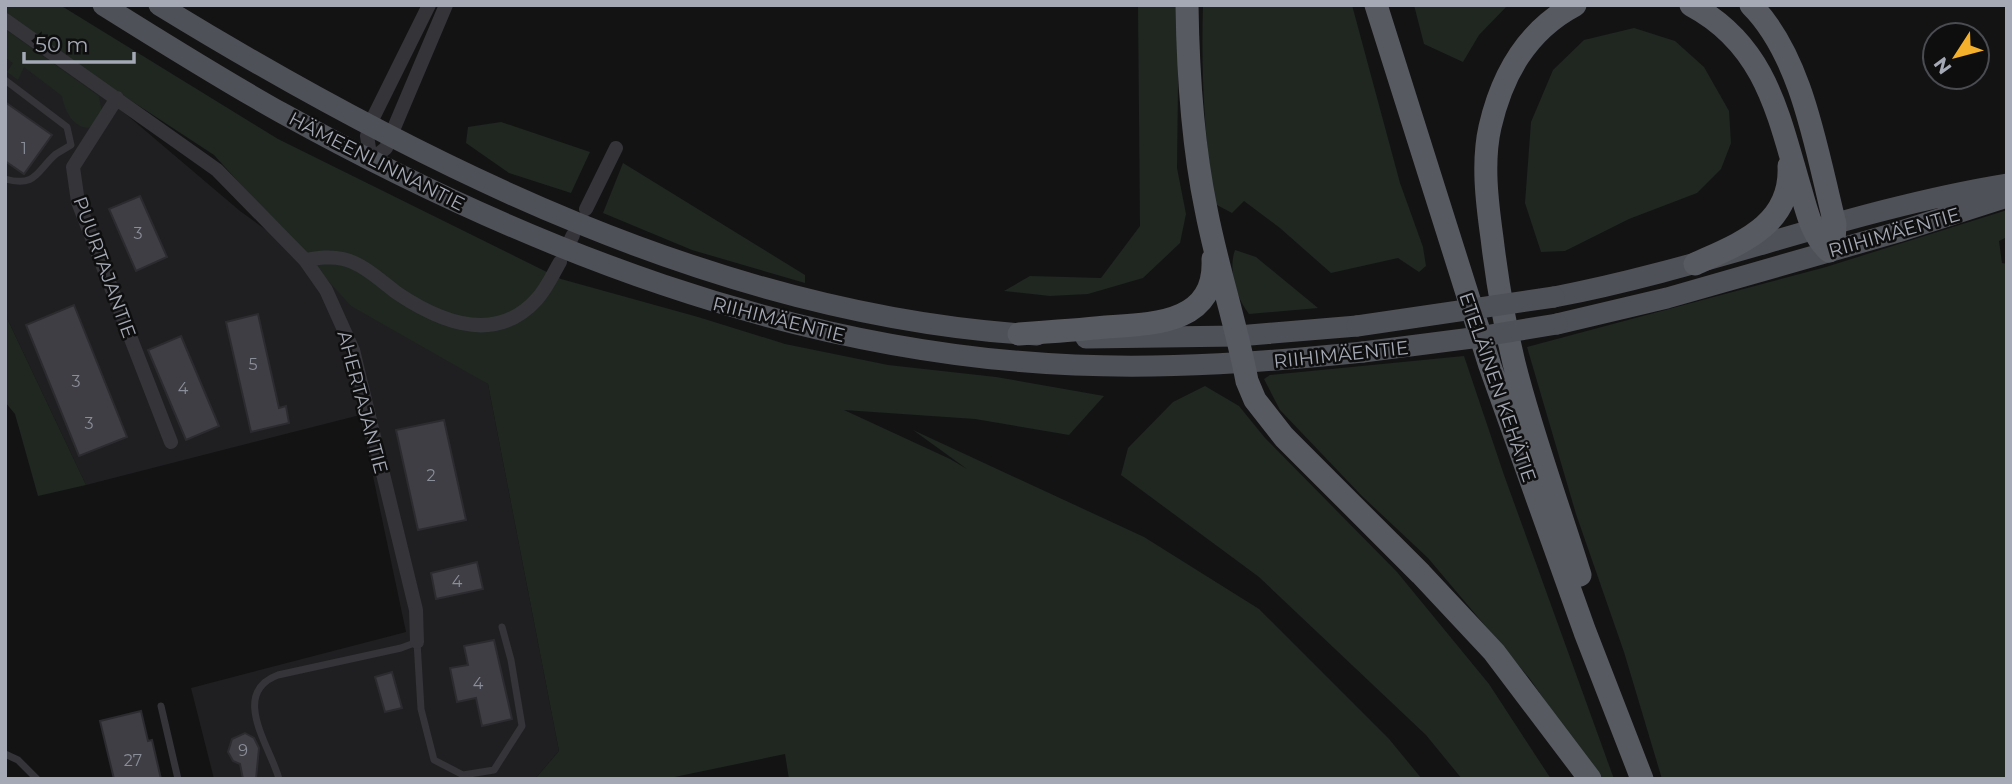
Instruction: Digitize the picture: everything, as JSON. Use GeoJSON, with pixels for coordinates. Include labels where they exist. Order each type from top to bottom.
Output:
{"type":"FeatureCollection","features":[{"type":"Feature","properties":{"kind":"highway"},"geometry":{"type":"LineString","coordinates":[[1187,5],[1191,105],[1197,162],[1247,381],[1255,400],[1269,420],[1485,643],[1546,718],[1590,779]]}},
{"type":"Feature","properties":{"kind":"highway","name":"ETELÄINEN KEHÄTIE"},"geometry":{"type":"LineString","coordinates":[[1376,5],[1473,314],[1534,493],[1639,771]]}},
{"type":"Feature","properties":{"kind":"highway"},"geometry":{"type":"LineString","coordinates":[[1575,5],[1542,28],[1517,56],[1507,73],[1489,129],[1488,212],[1514,363],[1639,771]]}},
{"type":"Feature","properties":{"kind":"highway"},"geometry":{"type":"LineString","coordinates":[[1691,5],[1724,26],[1743,45],[1765,81],[1824,227],[1834,242],[1829,251]]}},
{"type":"Feature","properties":{"kind":"highway"},"geometry":{"type":"LineString","coordinates":[[1751,5],[1776,38],[1788,61],[1808,122],[1824,227]]}},
{"type":"Feature","properties":{"kind":"highway"},"geometry":{"type":"LineString","coordinates":[[1695,264],[1743,241],[1774,218],[1782,207],[1790,183],[1784,132]]}},
{"type":"Feature","properties":{"kind":"highway"},"geometry":{"type":"LineString","coordinates":[[1019,334],[1147,325],[1177,318],[1200,303],[1208,292],[1213,277],[1211,232]]}},
{"type":"Feature","properties":{"kind":"main road","name":"HÄMEENLINNANTIE"},"geometry":{"type":"LineString","coordinates":[[103,5],[280,111],[371,160],[486,215],[606,266],[665,287]]}},
{"type":"Feature","properties":{"kind":"main road","name":"HÄMEENLINNANTIE"},"geometry":{"type":"LineString","coordinates":[[159,5],[288,81],[391,135],[518,196],[683,263]]}},
{"type":"Feature","properties":{"kind":"main road","name":"RIIHIMÄENTIE"},"geometry":{"type":"LineString","coordinates":[[683,263],[790,296],[869,314],[1019,334],[1137,338],[1238,335],[1357,326],[1609,287],[1893,208],[2007,184]]}},
{"type":"Feature","properties":{"kind":"main road","name":"RIIHIMÄENTIE"},"geometry":{"type":"LineString","coordinates":[[665,287],[782,321],[860,339],[947,353],[1074,365],[1244,363],[1363,352],[1557,324],[1632,307],[1929,223],[2007,197]]}},
{"type":"Feature","properties":{"kind":"street"},"geometry":{"type":"LineString","coordinates":[[429,5],[370,124],[367,136],[371,160],[386,148],[446,5]]}},
{"type":"Feature","properties":{"kind":"street","name":"AHERTAJANTIE"},"geometry":{"type":"LineString","coordinates":[[5,20],[217,170],[305,260],[326,290],[352,350],[416,610],[417,642]]}},
{"type":"Feature","properties":{"kind":"street","name":"PUURTAJANTIE"},"geometry":{"type":"LineString","coordinates":[[117,98],[77,149],[74,167],[78,202],[171,442]]}},
{"type":"Feature","properties":{"kind":"street"},"geometry":{"type":"LineString","coordinates":[[586,209],[616,148]]}},
{"type":"Feature","properties":{"kind":"street"},"geometry":{"type":"LineString","coordinates":[[305,260],[327,257],[345,259],[417,306],[452,321],[477,326],[504,321],[522,312],[538,299],[560,262]]}},
{"type":"Feature","properties":{"kind":"lane"},"geometry":{"type":"LineString","coordinates":[[5,80],[67,127],[77,149],[56,154],[40,174],[19,183],[5,179]]}},
{"type":"Feature","properties":{"kind":"lane"},"geometry":{"type":"LineString","coordinates":[[279,779],[256,718],[256,696],[262,683],[278,675],[401,648],[417,642],[422,709],[434,760],[463,775],[494,770],[523,726],[512,660],[502,627]]}},
{"type":"Feature","properties":{"kind":"lane"},"geometry":{"type":"LineString","coordinates":[[161,706],[178,779]]}},
{"type":"Feature","properties":{"kind":"lane"},"geometry":{"type":"LineString","coordinates":[[5,754],[18,760],[37,779]]}},
{"type":"Feature","properties":{"kind":"shaded area"},"geometry":{"type":"Polygon","coordinates":[[[5,5],[60,5],[278,139],[561,279],[785,344],[888,365],[996,377],[1104,396],[1069,435],[975,419],[844,410],[967,469],[913,430],[1144,537],[1259,609],[1389,739],[1422,779],[789,779],[785,754],[665,779],[535,779],[559,751],[488,384],[351,306],[214,155],[5,18],[5,5]]]}},
{"type":"Feature","properties":{"kind":"shaded area"},"geometry":{"type":"Polygon","coordinates":[[[1138,5],[1179,5],[1177,168],[1186,214],[1180,243],[1143,278],[1088,294],[1050,296],[1004,291],[1030,276],[1101,278],[1140,226],[1138,5]]]}},
{"type":"Feature","properties":{"kind":"shaded area"},"geometry":{"type":"Polygon","coordinates":[[[1203,5],[1352,5],[1400,183],[1423,247],[1426,266],[1419,272],[1398,258],[1331,273],[1280,228],[1244,201],[1232,213],[1215,204],[1204,105],[1203,5]]]}},
{"type":"Feature","properties":{"kind":"shaded area"},"geometry":{"type":"Polygon","coordinates":[[[1414,5],[1508,5],[1479,35],[1463,62],[1424,44],[1414,5]]]}},
{"type":"Feature","properties":{"kind":"shaded area"},"geometry":{"type":"Polygon","coordinates":[[[5,28],[121,110],[240,211],[488,384],[559,751],[535,779],[214,779],[191,688],[406,632],[360,415],[86,485],[5,314],[5,28]]]}},
{"type":"Feature","properties":{"kind":"shaded area"},"geometry":{"type":"Polygon","coordinates":[[[1634,28],[1675,41],[1704,67],[1729,111],[1731,143],[1721,169],[1697,193],[1629,219],[1565,251],[1541,252],[1525,203],[1531,122],[1553,70],[1584,40],[1634,28]]]}},
{"type":"Feature","properties":{"kind":"shaded area"},"geometry":{"type":"Polygon","coordinates":[[[5,29],[99,96],[102,113],[95,127],[82,127],[72,120],[62,96],[24,67],[18,80],[7,72],[13,63],[5,57],[5,29]]]}},
{"type":"Feature","properties":{"kind":"shaded area"},"geometry":{"type":"Polygon","coordinates":[[[501,122],[590,152],[571,193],[509,173],[466,143],[468,127],[501,122]]]}},
{"type":"Feature","properties":{"kind":"shaded area"},"geometry":{"type":"Polygon","coordinates":[[[623,163],[805,275],[805,283],[692,250],[603,213],[623,163]]]}},
{"type":"Feature","properties":{"kind":"shaded area"},"geometry":{"type":"Polygon","coordinates":[[[2007,210],[2007,237],[1999,241],[2002,263],[2007,264],[2007,779],[1662,779],[1624,652],[1576,514],[1527,347],[1826,267],[2007,210]]]}},
{"type":"Feature","properties":{"kind":"shaded area"},"geometry":{"type":"Polygon","coordinates":[[[1235,250],[1256,257],[1318,308],[1249,314],[1234,283],[1232,266],[1235,250]]]}},
{"type":"Feature","properties":{"kind":"shaded area"},"geometry":{"type":"Polygon","coordinates":[[[5,314],[86,485],[38,496],[15,414],[5,402],[5,314]]]}},
{"type":"Feature","properties":{"kind":"shaded area"},"geometry":{"type":"Polygon","coordinates":[[[1464,356],[1614,779],[1599,779],[1530,679],[1428,558],[1362,496],[1280,410],[1264,379],[1270,375],[1464,356]]]}},
{"type":"Feature","properties":{"kind":"shaded area"},"geometry":{"type":"Polygon","coordinates":[[[1205,386],[1239,406],[1265,438],[1397,572],[1489,684],[1551,779],[1462,779],[1426,735],[1259,577],[1121,475],[1128,448],[1173,402],[1205,386]]]}},
{"type":"Feature","properties":{"kind":"building"},"geometry":{"type":"Polygon","coordinates":[[[5,102],[52,135],[24,174],[5,161],[5,102]]]}},
{"type":"Feature","properties":{"kind":"building"},"geometry":{"type":"Polygon","coordinates":[[[140,196],[167,257],[136,271],[109,209],[140,196]]]}},
{"type":"Feature","properties":{"kind":"building"},"geometry":{"type":"Polygon","coordinates":[[[74,305],[127,437],[79,456],[26,325],[74,305]]]}},
{"type":"Feature","properties":{"kind":"building"},"geometry":{"type":"Polygon","coordinates":[[[258,314],[279,408],[286,406],[289,423],[251,432],[226,322],[258,314]]]}},
{"type":"Feature","properties":{"kind":"building"},"geometry":{"type":"Polygon","coordinates":[[[181,336],[219,426],[186,440],[148,350],[181,336]]]}},
{"type":"Feature","properties":{"kind":"building"},"geometry":{"type":"Polygon","coordinates":[[[444,420],[466,520],[418,530],[396,430],[444,420]]]}},
{"type":"Feature","properties":{"kind":"building"},"geometry":{"type":"Polygon","coordinates":[[[477,562],[483,589],[436,599],[431,573],[477,562]]]}},
{"type":"Feature","properties":{"kind":"building"},"geometry":{"type":"Polygon","coordinates":[[[494,640],[512,719],[482,726],[476,698],[457,702],[450,668],[468,665],[464,646],[494,640]]]}},
{"type":"Feature","properties":{"kind":"building"},"geometry":{"type":"Polygon","coordinates":[[[392,672],[402,708],[385,712],[375,677],[392,672]]]}},
{"type":"Feature","properties":{"kind":"building"},"geometry":{"type":"Polygon","coordinates":[[[141,711],[148,741],[152,740],[161,779],[114,779],[100,721],[141,711]]]}},
{"type":"Feature","properties":{"kind":"building"},"geometry":{"type":"Polygon","coordinates":[[[245,733],[254,738],[259,748],[256,779],[243,779],[240,764],[233,761],[228,752],[232,739],[245,733]]]}}]}
